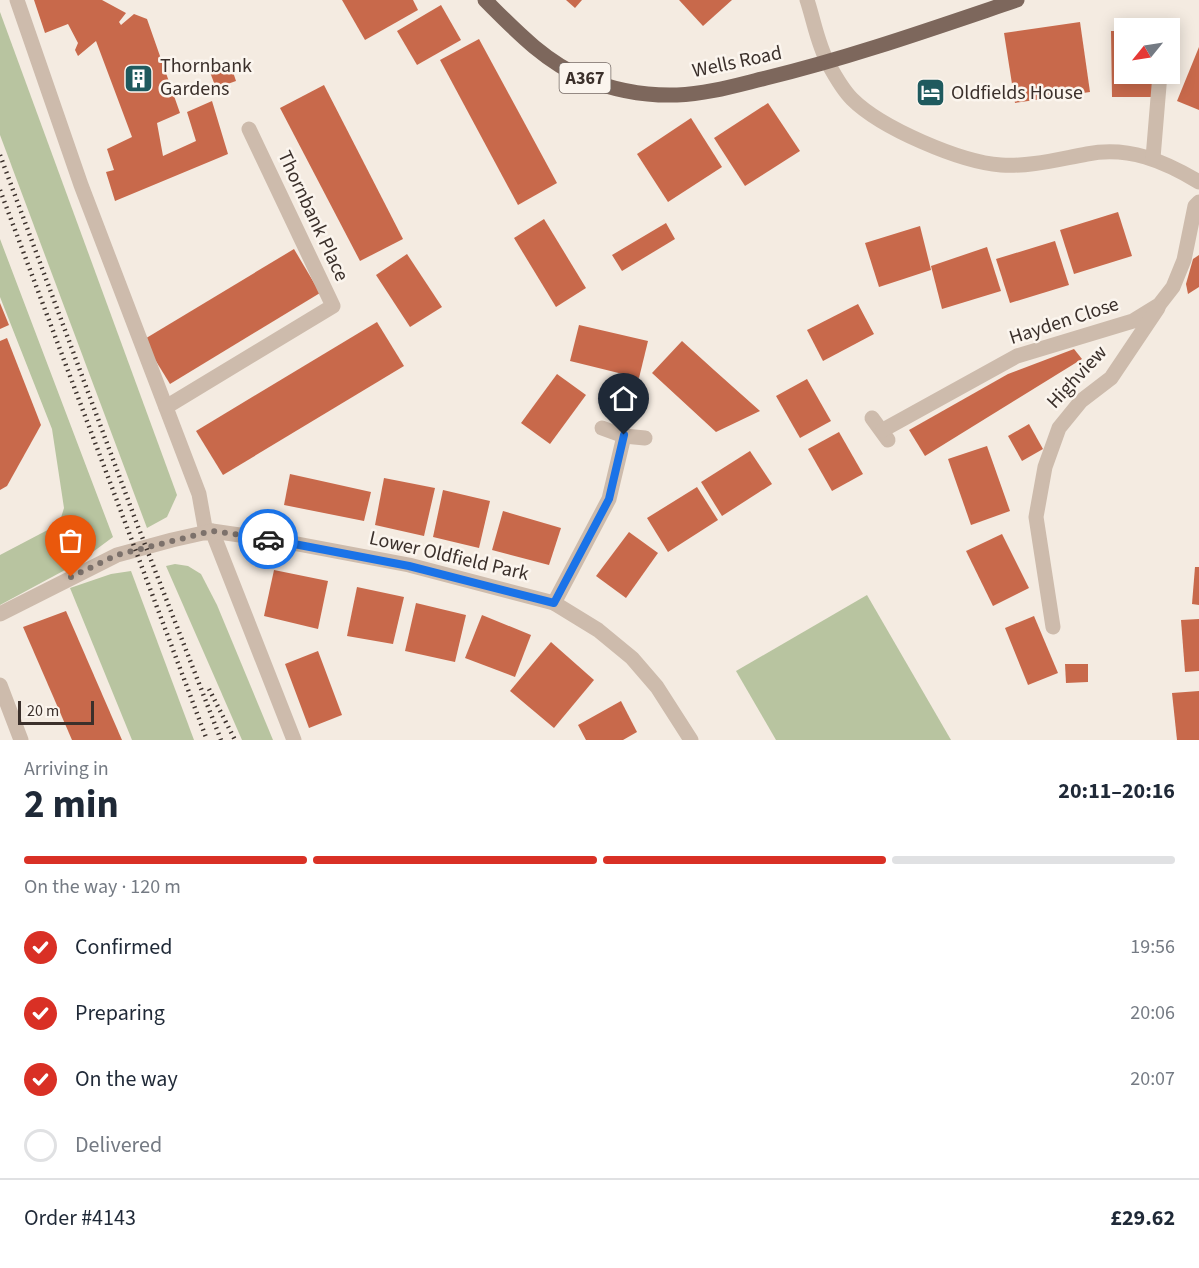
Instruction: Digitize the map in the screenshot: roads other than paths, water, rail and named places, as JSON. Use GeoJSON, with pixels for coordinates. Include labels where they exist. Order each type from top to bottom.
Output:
{"type":"FeatureCollection","features":[{"type":"Feature","properties":{"kind":"main road","name":"Wells Road"},"geometry":{"type":"LineString","coordinates":[[485,0],[551,59],[582,77],[622,90],[678,95],[710,92],[827,63],[1017,0]]}},
{"type":"Feature","properties":{"kind":"street"},"geometry":{"type":"LineString","coordinates":[[17,0],[81,185],[199,494],[209,532],[294,740]]}},
{"type":"Feature","properties":{"kind":"street"},"geometry":{"type":"LineString","coordinates":[[807,0],[827,63],[851,99],[894,130],[945,150],[1000,165],[1043,163],[1090,153],[1127,152],[1168,163],[1199,182]]}},
{"type":"Feature","properties":{"kind":"street"},"geometry":{"type":"LineString","coordinates":[[1153,158],[1159,84]]}},
{"type":"Feature","properties":{"kind":"street","name":"Thornbank Place"},"geometry":{"type":"LineString","coordinates":[[166,407],[333,306],[249,129]]}},
{"type":"Feature","properties":{"kind":"street","name":"Hayden Close"},"geometry":{"type":"LineString","coordinates":[[872,418],[885,435],[1017,356],[1133,321],[1159,305],[1173,287],[1184,260],[1195,206],[1199,202]]}},
{"type":"Feature","properties":{"kind":"street","name":"Highview"},"geometry":{"type":"LineString","coordinates":[[1053,627],[1036,517],[1045,467],[1059,428],[1081,401],[1112,378],[1159,305]]}},
{"type":"Feature","properties":{"kind":"street"},"geometry":{"type":"LineString","coordinates":[[602,428],[624,435],[645,438]]}},
{"type":"Feature","properties":{"kind":"street"},"geometry":{"type":"LineString","coordinates":[[554,603],[609,499],[624,435]]}},
{"type":"Feature","properties":{"kind":"street"},"geometry":{"type":"LineString","coordinates":[[0,614],[117,555],[209,532]]}},
{"type":"Feature","properties":{"kind":"street","name":"Lower Oldfield Park"},"geometry":{"type":"LineString","coordinates":[[209,532],[409,566],[554,603],[598,630],[632,658],[657,687],[691,740]]}},
{"type":"Feature","properties":{"kind":"street"},"geometry":{"type":"LineString","coordinates":[[0,685],[21,740]]}},
{"type":"Feature","properties":{"kind":"railway"},"geometry":{"type":"LineString","coordinates":[[0,155],[137,524],[221,740]]}},
{"type":"Feature","properties":{"kind":"railway"},"geometry":{"type":"LineString","coordinates":[[0,190],[207,740]]}},
{"type":"Feature","properties":{"kind":"railway"},"geometry":{"type":"LineString","coordinates":[[209,689],[235,740]]}},
{"type":"Feature","properties":{"kind":"place","name":"Thornbank Gardens"},"geometry":{"type":"Point","coordinates":[139,78]}},
{"type":"Feature","properties":{"kind":"place","name":"Oldfields House"},"geometry":{"type":"Point","coordinates":[930,93]}}]}
